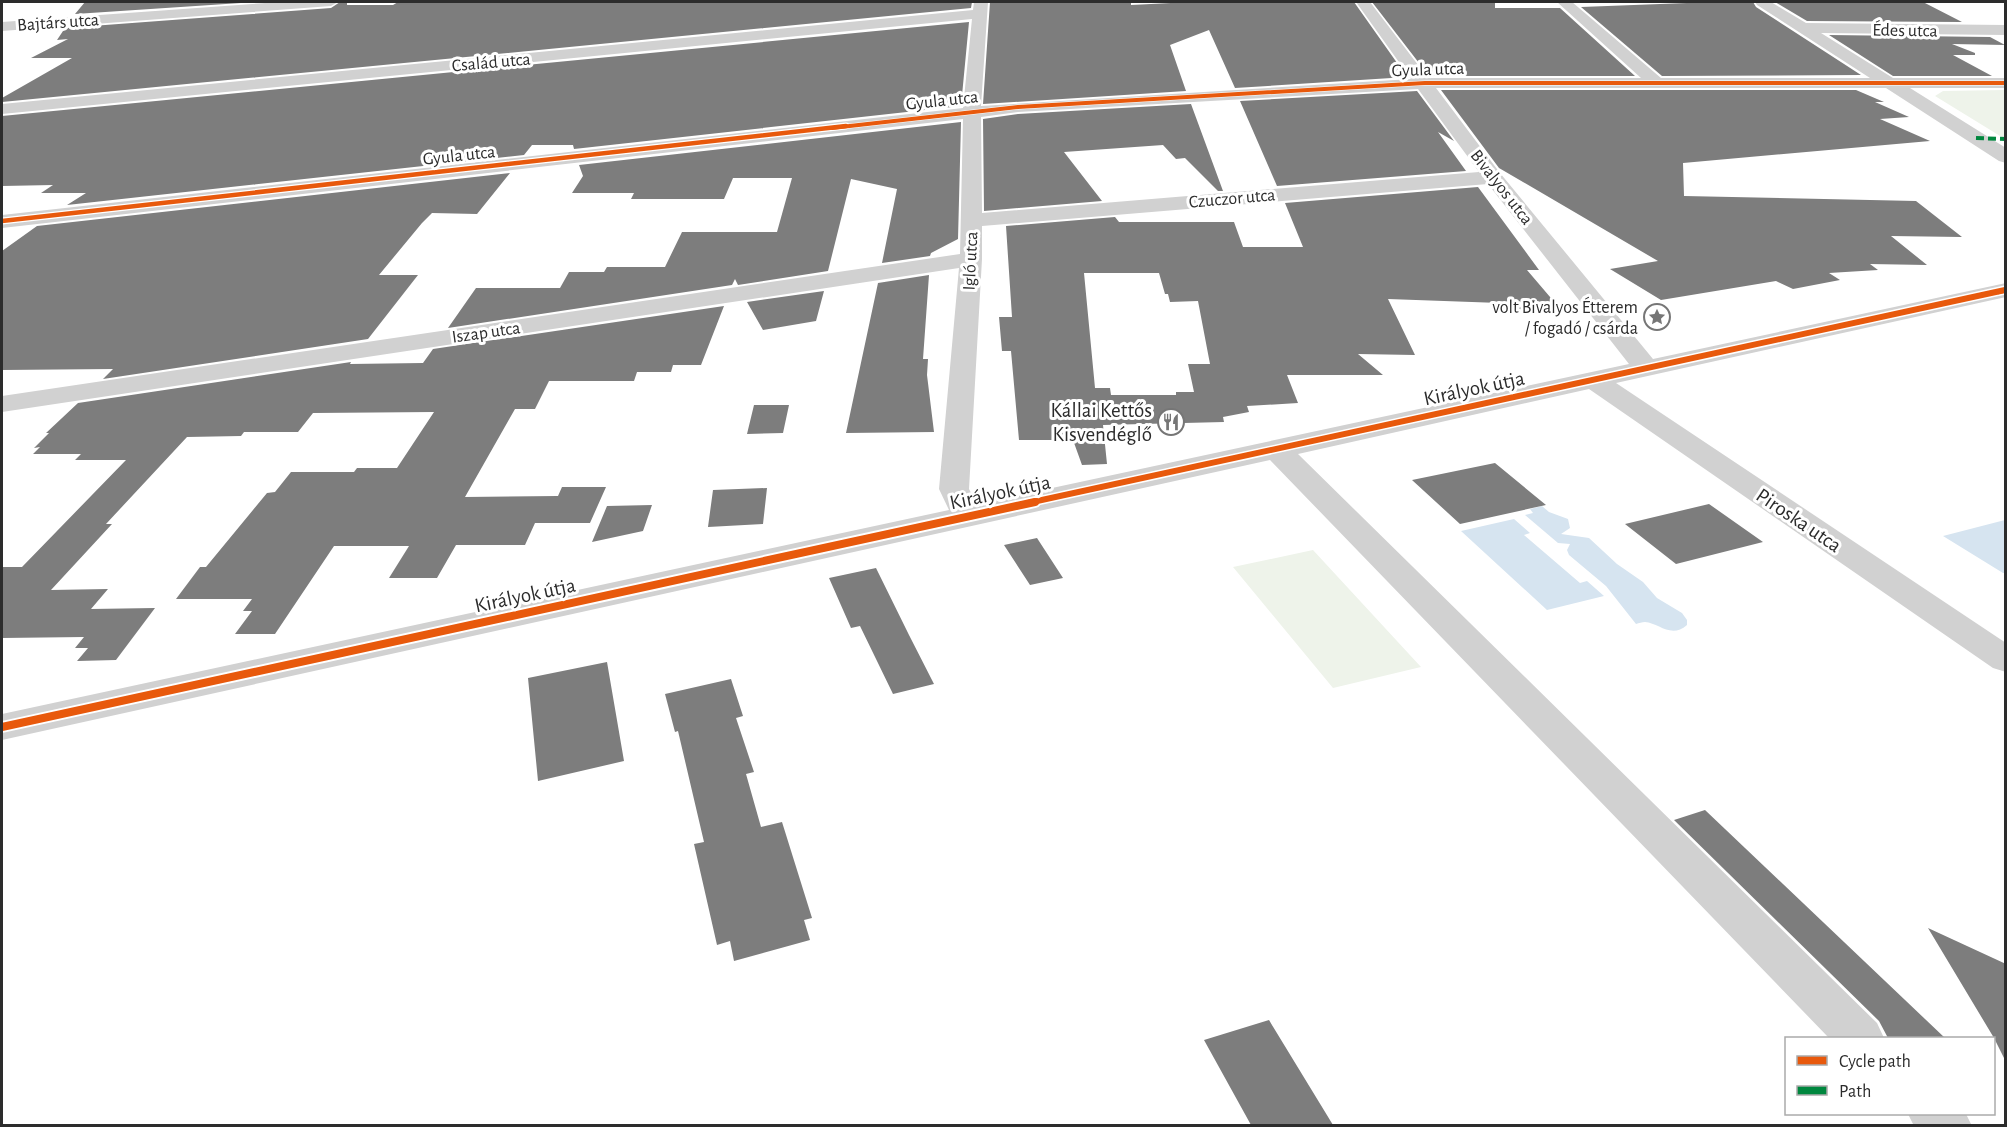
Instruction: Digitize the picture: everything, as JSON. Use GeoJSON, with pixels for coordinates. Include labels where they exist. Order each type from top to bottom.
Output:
{"type":"FeatureCollection","features":[{"type":"Feature","properties":{"kind":"street","name":"Bajtárs utca"},"geometry":{"type":"LineString","coordinates":[[2,27],[266,4],[331,2]]}},
{"type":"Feature","properties":{"kind":"street","name":"Bivalyos utca"},"geometry":{"type":"LineString","coordinates":[[1363,2],[1425,82],[1492,177],[1647,369]]}},
{"type":"Feature","properties":{"kind":"street"},"geometry":{"type":"LineString","coordinates":[[1564,2],[1657,83]]}},
{"type":"Feature","properties":{"kind":"street"},"geometry":{"type":"LineString","coordinates":[[1761,2],[2006,157]]}},
{"type":"Feature","properties":{"kind":"street","name":"Család utca"},"geometry":{"type":"LineString","coordinates":[[2,109],[981,8]]}},
{"type":"Feature","properties":{"kind":"street","name":"Igló utca"},"geometry":{"type":"LineString","coordinates":[[968,518],[954,489],[971,259],[972,112],[981,8]]}},
{"type":"Feature","properties":{"kind":"street","name":"Édes utca"},"geometry":{"type":"LineString","coordinates":[[1804,28],[2006,30]]}},
{"type":"Feature","properties":{"kind":"street","name":"Gyula utca"},"geometry":{"type":"LineString","coordinates":[[2,221],[1018,107],[1425,82],[2006,83]]}},
{"type":"Feature","properties":{"kind":"street","name":"Czuczor utca"},"geometry":{"type":"LineString","coordinates":[[972,220],[1492,177]]}},
{"type":"Feature","properties":{"kind":"street","name":"Iszap utca"},"geometry":{"type":"LineString","coordinates":[[2,404],[971,259]]}},
{"type":"Feature","properties":{"kind":"street","name":"Királyok útja"},"geometry":{"type":"LineString","coordinates":[[2,727],[2006,290]]}},
{"type":"Feature","properties":{"kind":"street","name":"Piroska utca"},"geometry":{"type":"LineString","coordinates":[[1593,380],[2006,660]]}},
{"type":"Feature","properties":{"kind":"street"},"geometry":{"type":"LineString","coordinates":[[1277,450],[1859,1037]]}},
{"type":"Feature","properties":{"kind":"shaded area"},"geometry":{"type":"Polygon","coordinates":[[[2005,90],[2005,139],[1935,96],[1943,91],[2005,90]]]}},
{"type":"Feature","properties":{"kind":"shaded area"},"geometry":{"type":"Polygon","coordinates":[[[1542,506],[1549,512],[1568,519],[1570,528],[1561,534],[1589,538],[1617,564],[1643,582],[1657,598],[1682,613],[1687,620],[1687,625],[1676,631],[1645,622],[1636,624],[1606,586],[1569,555],[1567,550],[1570,544],[1558,543],[1525,515],[1533,513],[1530,509],[1542,506]]]}},
{"type":"Feature","properties":{"kind":"shaded area"},"geometry":{"type":"Polygon","coordinates":[[[1514,519],[1530,533],[1524,535],[1580,583],[1587,581],[1604,596],[1547,610],[1461,531],[1514,519]]]}},
{"type":"Feature","properties":{"kind":"shaded area"},"geometry":{"type":"Polygon","coordinates":[[[2005,520],[2005,573],[1943,536],[2005,520]]]}},
{"type":"Feature","properties":{"kind":"shaded area"},"geometry":{"type":"Polygon","coordinates":[[[1313,550],[1421,667],[1333,688],[1233,567],[1313,550]]]}},
{"type":"Feature","properties":{"kind":"building"},"geometry":{"type":"Polygon","coordinates":[[[85,2],[256,2],[75,14],[85,2]]]}},
{"type":"Feature","properties":{"kind":"building"},"geometry":{"type":"Polygon","coordinates":[[[340,2],[347,2],[347,5],[393,5],[398,2],[972,2],[971,8],[2,102],[2,98],[72,58],[31,58],[68,39],[57,40],[65,28],[331,8],[340,2]]]}},
{"type":"Feature","properties":{"kind":"building"},"geometry":{"type":"Polygon","coordinates":[[[990,2],[1131,2],[1131,5],[1191,2],[1354,2],[1407,77],[1235,88],[1209,30],[1170,45],[1186,91],[983,104],[990,2]]]}},
{"type":"Feature","properties":{"kind":"building"},"geometry":{"type":"Polygon","coordinates":[[[1372,2],[1495,2],[1495,8],[1560,8],[1635,76],[1429,76],[1372,2]]]}},
{"type":"Feature","properties":{"kind":"building"},"geometry":{"type":"Polygon","coordinates":[[[1753,2],[1756,7],[1861,75],[1662,76],[1581,7],[1753,2]]]}},
{"type":"Feature","properties":{"kind":"building"},"geometry":{"type":"Polygon","coordinates":[[[1775,2],[1923,2],[1962,22],[1807,21],[1775,2]]]}},
{"type":"Feature","properties":{"kind":"building"},"geometry":{"type":"Polygon","coordinates":[[[969,22],[961,106],[574,149],[573,145],[532,145],[524,155],[67,205],[86,193],[41,193],[53,185],[2,186],[2,116],[969,22]]]}},
{"type":"Feature","properties":{"kind":"building"},"geometry":{"type":"Polygon","coordinates":[[[1829,35],[1990,37],[2005,45],[1952,44],[1975,53],[1975,55],[1953,55],[1992,76],[1893,76],[1829,35]]]}},
{"type":"Feature","properties":{"kind":"building"},"geometry":{"type":"Polygon","coordinates":[[[1441,90],[1856,90],[1884,102],[1875,102],[1909,117],[1880,119],[1930,141],[1683,163],[1684,196],[1916,201],[1962,237],[1891,236],[1927,265],[1870,264],[1878,270],[1829,273],[1840,280],[1793,289],[1776,281],[1661,300],[1610,269],[1658,261],[1499,168],[1441,90]]]}},
{"type":"Feature","properties":{"kind":"building"},"geometry":{"type":"Polygon","coordinates":[[[1417,91],[1454,141],[1438,132],[1466,171],[1277,186],[1240,101],[1417,91]]]}},
{"type":"Feature","properties":{"kind":"building"},"geometry":{"type":"Polygon","coordinates":[[[1191,104],[1223,191],[1218,191],[1185,158],[1176,159],[1163,145],[1064,152],[1102,201],[984,211],[983,119],[1018,114],[1191,104]]]}},
{"type":"Feature","properties":{"kind":"building"},"geometry":{"type":"Polygon","coordinates":[[[961,122],[958,239],[931,253],[930,256],[882,263],[897,189],[851,179],[828,271],[738,285],[735,279],[732,285],[448,328],[476,288],[560,288],[569,272],[604,272],[607,267],[665,267],[682,232],[777,232],[792,178],[733,178],[724,199],[631,199],[634,193],[572,193],[583,176],[579,165],[961,122]]]}},
{"type":"Feature","properties":{"kind":"building"},"geometry":{"type":"Polygon","coordinates":[[[510,173],[477,214],[432,213],[422,223],[379,275],[418,275],[368,339],[103,379],[113,369],[2,370],[2,251],[37,226],[510,173]]]}},
{"type":"Feature","properties":{"kind":"building"},"geometry":{"type":"Polygon","coordinates":[[[1478,187],[1539,270],[1527,270],[1562,311],[1519,312],[1505,310],[1500,303],[1388,299],[1415,355],[1358,354],[1383,375],[1287,375],[1298,403],[1247,406],[1249,412],[1223,417],[1224,422],[1103,425],[1107,464],[1082,465],[1073,440],[1019,440],[1011,351],[1002,351],[999,317],[1012,317],[1006,226],[1115,217],[1119,222],[1234,222],[1243,247],[1303,247],[1285,203],[1478,187]],[[1084,273],[1095,388],[1110,388],[1111,395],[1176,395],[1176,392],[1194,392],[1188,364],[1210,364],[1198,301],[1170,302],[1168,294],[1165,294],[1159,273],[1084,273]]]}},
{"type":"Feature","properties":{"kind":"building"},"geometry":{"type":"Polygon","coordinates":[[[929,275],[923,359],[928,359],[927,375],[934,432],[846,433],[878,283],[929,275]]]}},
{"type":"Feature","properties":{"kind":"building"},"geometry":{"type":"Polygon","coordinates":[[[824,291],[816,321],[763,330],[747,302],[824,291]]]}},
{"type":"Feature","properties":{"kind":"building"},"geometry":{"type":"Polygon","coordinates":[[[724,306],[701,365],[673,365],[671,372],[637,372],[634,381],[549,381],[535,409],[515,409],[465,497],[558,496],[562,487],[606,487],[590,523],[535,523],[525,545],[456,545],[437,578],[389,578],[409,546],[334,546],[275,634],[235,634],[252,611],[243,611],[252,599],[176,599],[200,567],[206,567],[267,493],[275,492],[291,472],[354,472],[357,468],[397,468],[434,412],[313,413],[298,432],[244,432],[241,436],[187,437],[106,524],[112,524],[51,590],[108,589],[91,609],[155,608],[116,660],[77,661],[88,648],[75,648],[84,637],[2,638],[2,567],[22,567],[126,460],[75,460],[81,454],[33,454],[40,447],[34,448],[49,433],[46,433],[78,403],[351,362],[350,364],[423,363],[433,349],[724,306]]]}},
{"type":"Feature","properties":{"kind":"building"},"geometry":{"type":"Polygon","coordinates":[[[754,405],[789,405],[783,433],[747,434],[754,405]]]}},
{"type":"Feature","properties":{"kind":"building"},"geometry":{"type":"Polygon","coordinates":[[[1495,463],[1546,505],[1460,524],[1412,480],[1495,463]]]}},
{"type":"Feature","properties":{"kind":"building"},"geometry":{"type":"Polygon","coordinates":[[[767,488],[763,524],[708,527],[713,490],[767,488]]]}},
{"type":"Feature","properties":{"kind":"building"},"geometry":{"type":"Polygon","coordinates":[[[1709,504],[1763,542],[1676,564],[1625,524],[1709,504]]]}},
{"type":"Feature","properties":{"kind":"building"},"geometry":{"type":"Polygon","coordinates":[[[652,505],[643,531],[592,542],[607,506],[652,505]]]}},
{"type":"Feature","properties":{"kind":"building"},"geometry":{"type":"Polygon","coordinates":[[[1037,538],[1063,578],[1030,585],[1004,545],[1037,538]]]}},
{"type":"Feature","properties":{"kind":"building"},"geometry":{"type":"Polygon","coordinates":[[[876,568],[934,684],[893,694],[860,626],[851,628],[829,578],[876,568]]]}},
{"type":"Feature","properties":{"kind":"building"},"geometry":{"type":"Polygon","coordinates":[[[607,662],[624,761],[538,781],[528,678],[607,662]]]}},
{"type":"Feature","properties":{"kind":"building"},"geometry":{"type":"Polygon","coordinates":[[[731,679],[743,716],[736,718],[754,772],[746,774],[761,827],[782,822],[812,918],[804,920],[810,940],[734,961],[730,941],[717,945],[694,844],[704,842],[678,731],[675,732],[665,694],[731,679]]]}},
{"type":"Feature","properties":{"kind":"building"},"geometry":{"type":"Polygon","coordinates":[[[1705,810],[1944,1037],[1887,1037],[1879,1021],[1674,820],[1705,810]]]}},
{"type":"Feature","properties":{"kind":"building"},"geometry":{"type":"Polygon","coordinates":[[[1928,928],[2006,964],[2006,1062],[1928,928]]]}},
{"type":"Feature","properties":{"kind":"building"},"geometry":{"type":"Polygon","coordinates":[[[1269,1020],[1333,1125],[1251,1125],[1204,1040],[1269,1020]]]}},
{"type":"Feature","properties":{"kind":"marked path"},"geometry":{"type":"LineString","coordinates":[[1976,138],[2006,139]]}},
{"type":"Feature","properties":{"kind":"cycle path"},"geometry":{"type":"LineString","coordinates":[[2,221],[1018,107],[1425,83],[2006,83]]}},
{"type":"Feature","properties":{"kind":"cycle path"},"geometry":{"type":"LineString","coordinates":[[2,727],[2006,290]]}},
{"type":"Feature","properties":{"kind":"place","name":"volt Bivalyos Étterem / fogadó / csárda"},"geometry":{"type":"Point","coordinates":[1657,317]}},
{"type":"Feature","properties":{"kind":"place","name":"Kállai Kettős Kisvendéglő"},"geometry":{"type":"Point","coordinates":[1171,422]}}]}
